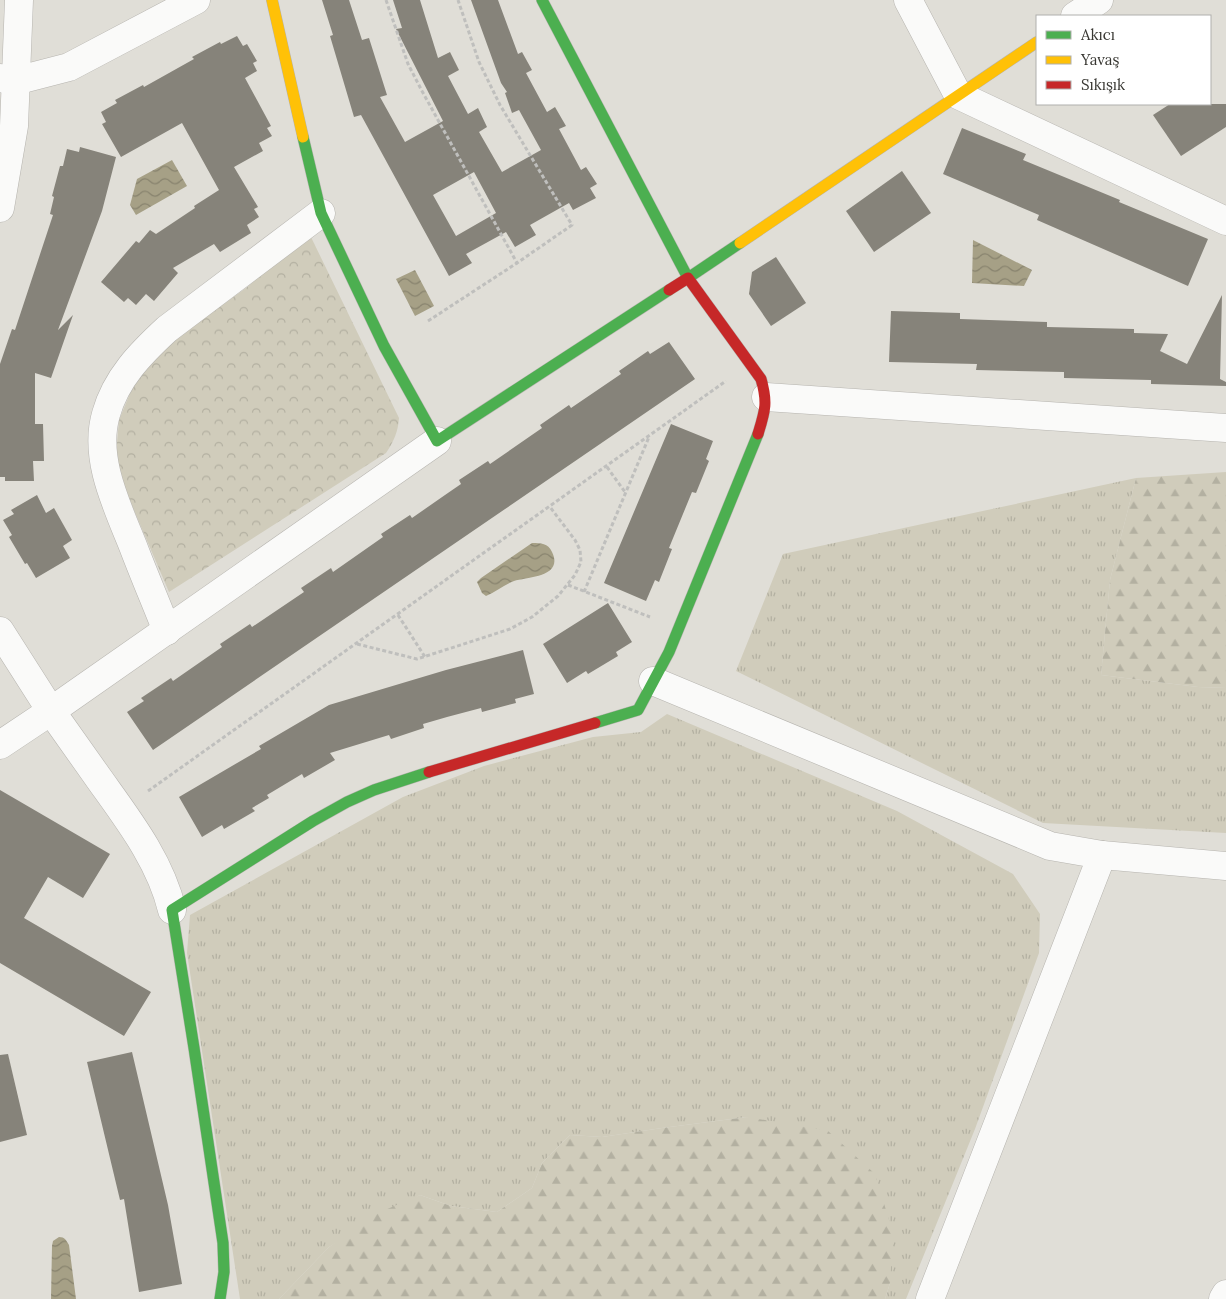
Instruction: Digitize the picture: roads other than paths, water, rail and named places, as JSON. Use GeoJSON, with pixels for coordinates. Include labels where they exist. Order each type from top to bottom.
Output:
{"type":"FeatureCollection","features":[{"type":"Feature","properties":{"kind":"street"},"geometry":{"type":"LineString","coordinates":[[0,208],[13,134],[8,79],[19,0]]}},
{"type":"Feature","properties":{"kind":"street"},"geometry":{"type":"LineString","coordinates":[[8,79],[69,67],[196,0]]}},
{"type":"Feature","properties":{"kind":"street"},"geometry":{"type":"LineString","coordinates":[[272,0],[321,213],[384,346],[437,441]]}},
{"type":"Feature","properties":{"kind":"street"},"geometry":{"type":"LineString","coordinates":[[172,910],[313,822],[347,802],[374,790],[408,778],[638,710],[669,652],[752,448],[764,415],[766,397],[761,379],[688,278],[542,0]]}},
{"type":"Feature","properties":{"kind":"street"},"geometry":{"type":"LineString","coordinates":[[908,0],[958,95],[1226,221]]}},
{"type":"Feature","properties":{"kind":"street"},"geometry":{"type":"LineString","coordinates":[[1076,15],[1099,0]]}},
{"type":"Feature","properties":{"kind":"street"},"geometry":{"type":"LineString","coordinates":[[0,745],[167,631],[437,441],[688,278],[1036,43]]}},
{"type":"Feature","properties":{"kind":"street"},"geometry":{"type":"LineString","coordinates":[[167,631],[110,487],[104,461],[102,437],[106,414],[114,391],[129,368],[174,323],[321,213]]}},
{"type":"Feature","properties":{"kind":"street"},"geometry":{"type":"LineString","coordinates":[[766,397],[1226,428]]}},
{"type":"Feature","properties":{"kind":"street"},"geometry":{"type":"LineString","coordinates":[[0,631],[50,711],[122,810],[140,838],[164,886],[172,910],[211,1156],[223,1250],[224,1279],[220,1299]]}},
{"type":"Feature","properties":{"kind":"street"},"geometry":{"type":"LineString","coordinates":[[653,681],[1050,846],[1102,854],[1226,866]]}},
{"type":"Feature","properties":{"kind":"street"},"geometry":{"type":"LineString","coordinates":[[930,1299],[1102,854]]}},
{"type":"Feature","properties":{"kind":"street"},"geometry":{"type":"LineString","coordinates":[[1223,1299],[1226,1294]]}},
{"type":"Feature","properties":{"kind":"water"},"geometry":{"type":"Polygon","coordinates":[[[172,160],[187,186],[136,215],[130,205],[137,179],[172,160]]]}},
{"type":"Feature","properties":{"kind":"water"},"geometry":{"type":"Polygon","coordinates":[[[973,240],[1032,270],[1024,286],[972,283],[973,240]]]}},
{"type":"Feature","properties":{"kind":"water"},"geometry":{"type":"Polygon","coordinates":[[[415,270],[434,306],[415,316],[396,279],[415,270]]]}},
{"type":"Feature","properties":{"kind":"water"},"geometry":{"type":"Polygon","coordinates":[[[532,543],[544,544],[552,552],[553,567],[549,571],[535,577],[514,581],[486,596],[482,593],[477,582],[481,578],[532,543]]]}},
{"type":"Feature","properties":{"kind":"water"},"geometry":{"type":"Polygon","coordinates":[[[59,1237],[64,1238],[69,1245],[76,1299],[51,1299],[52,1246],[53,1241],[59,1237]]]}}]}
